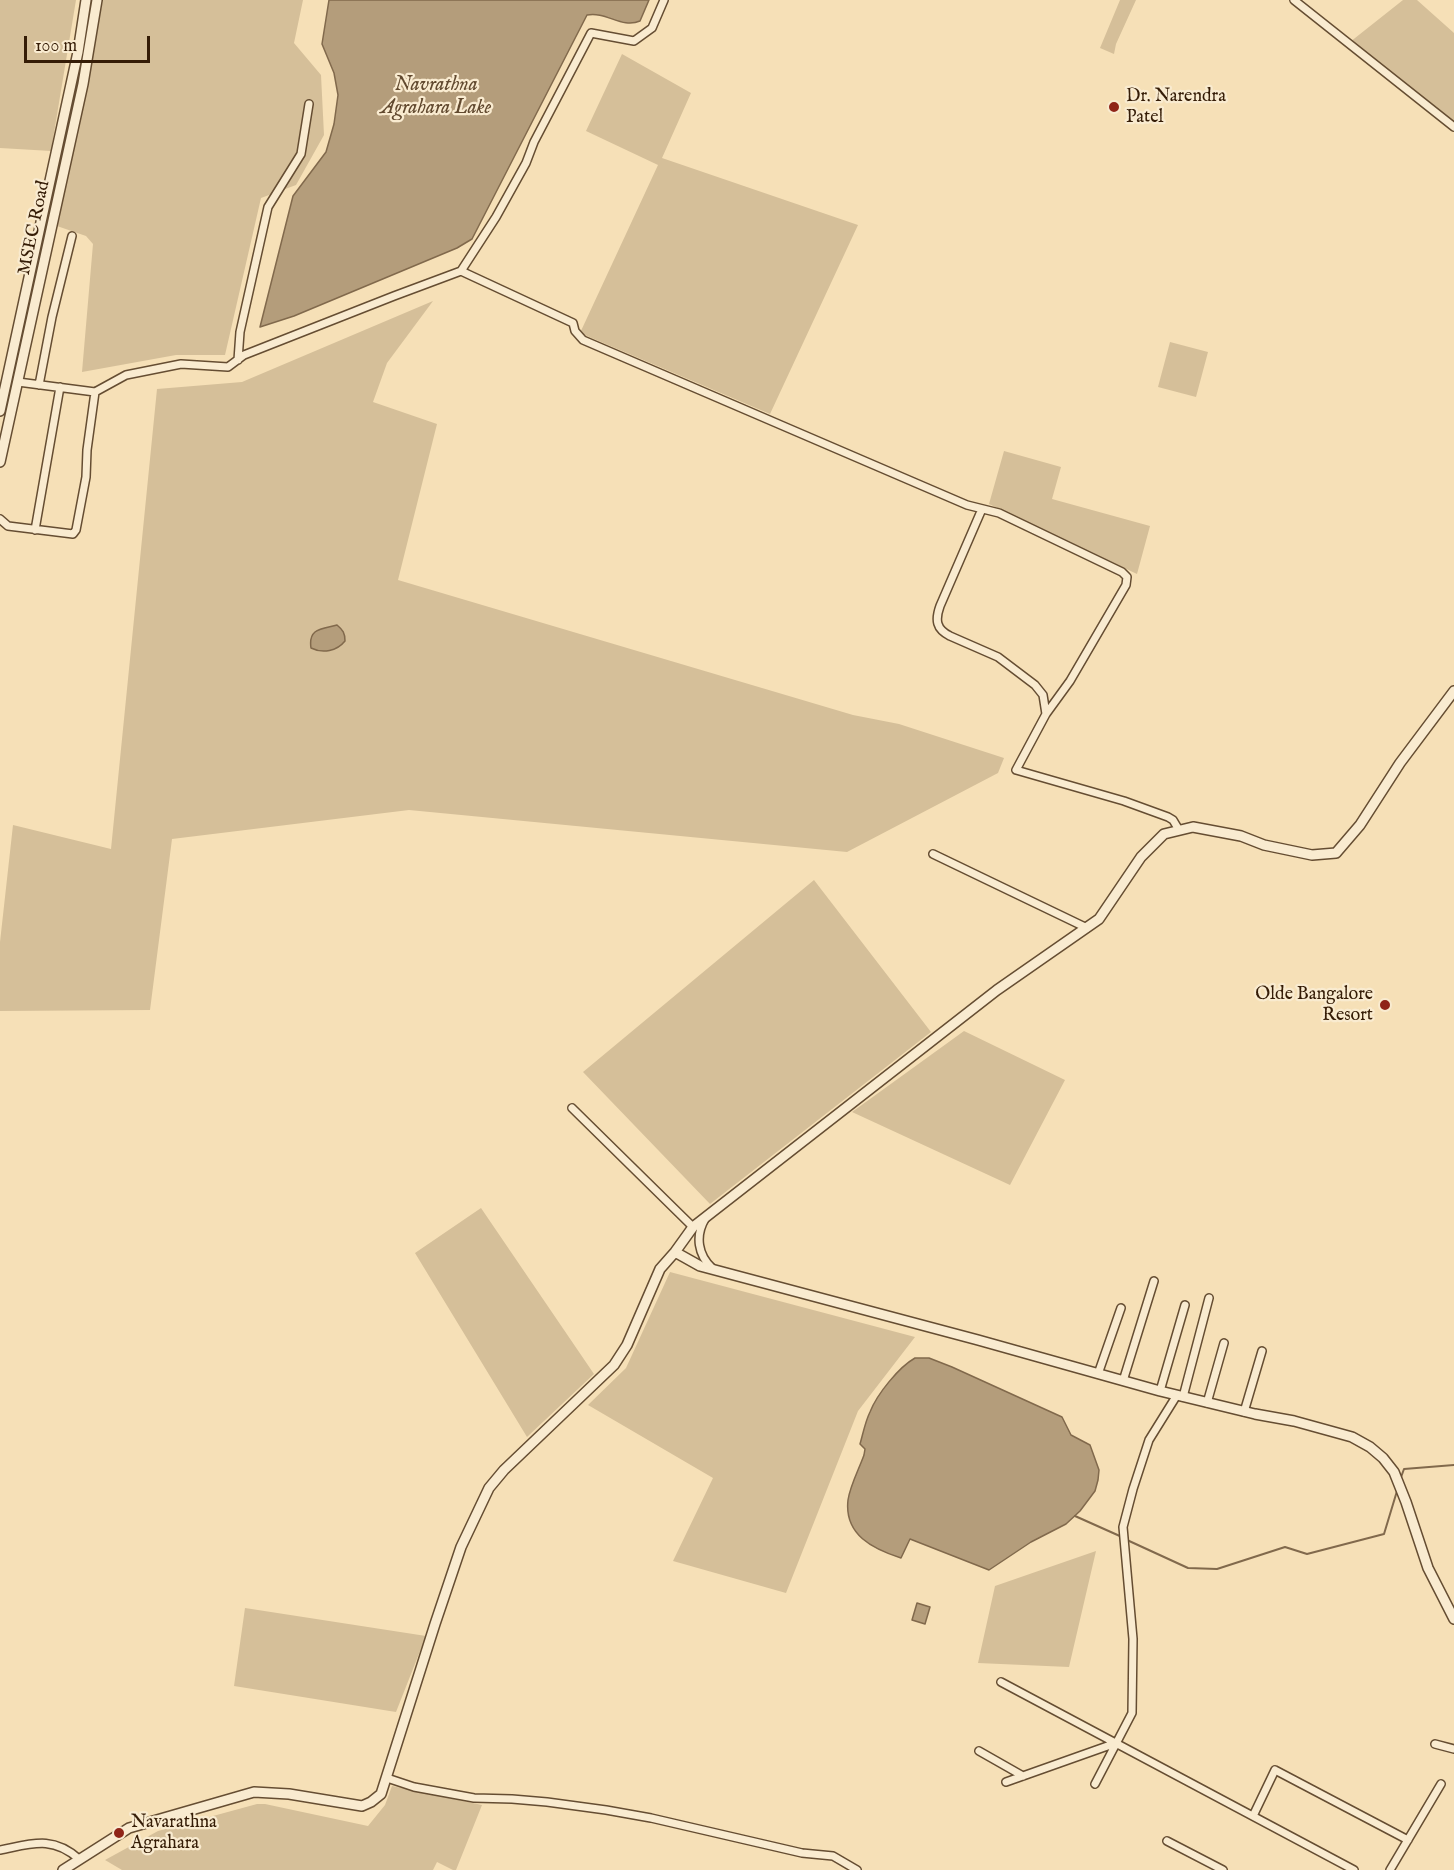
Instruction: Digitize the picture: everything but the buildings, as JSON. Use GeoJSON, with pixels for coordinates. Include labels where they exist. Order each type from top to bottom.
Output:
{"type":"FeatureCollection","features":[{"type":"Feature","properties":{"kind":"street","name":"MSEC Road"},"geometry":{"type":"LineString","coordinates":[[0,411],[5,367],[47,197],[78,52],[86,0]]}},
{"type":"Feature","properties":{"kind":"street","name":"MSEC Road"},"geometry":{"type":"LineString","coordinates":[[0,462],[83,84],[97,0]]}},
{"type":"Feature","properties":{"kind":"street"},"geometry":{"type":"LineString","coordinates":[[18,382],[95,392],[129,375],[181,364],[228,367],[244,355],[461,271],[496,217],[526,164],[534,142],[591,33],[634,41],[652,28],[664,0]]}},
{"type":"Feature","properties":{"kind":"street"},"geometry":{"type":"LineString","coordinates":[[1294,0],[1454,127]]}},
{"type":"Feature","properties":{"kind":"street"},"geometry":{"type":"LineString","coordinates":[[238,360],[240,332],[268,207],[301,154],[309,104]]}},
{"type":"Feature","properties":{"kind":"street"},"geometry":{"type":"LineString","coordinates":[[47,197],[58,199]]}},
{"type":"Feature","properties":{"kind":"street"},"geometry":{"type":"LineString","coordinates":[[39,385],[52,317],[72,236]]}},
{"type":"Feature","properties":{"kind":"street"},"geometry":{"type":"LineString","coordinates":[[461,271],[573,323],[575,331],[583,340],[967,505],[999,513],[1122,572],[1127,577],[1126,585],[1070,681],[1046,714],[1016,770],[1124,801],[1168,817],[1173,820],[1179,830]]}},
{"type":"Feature","properties":{"kind":"street"},"geometry":{"type":"LineString","coordinates":[[35,530],[60,387]]}},
{"type":"Feature","properties":{"kind":"street"},"geometry":{"type":"LineString","coordinates":[[0,519],[9,526],[35,530],[73,534],[76,530],[86,477],[87,450],[95,392]]}},
{"type":"Feature","properties":{"kind":"street"},"geometry":{"type":"LineString","coordinates":[[982,509],[940,606],[937,624],[950,636],[999,657],[1035,686],[1043,695],[1046,714]]}},
{"type":"Feature","properties":{"kind":"street"},"geometry":{"type":"LineString","coordinates":[[63,1870],[129,1828],[254,1792],[289,1794],[362,1806],[381,1794],[461,1547],[489,1488],[504,1470],[614,1365],[627,1345],[660,1269],[693,1227],[989,996],[1099,919],[1141,857],[1164,834],[1193,827],[1220,831],[1264,845],[1312,855],[1336,853],[1360,825],[1400,763],[1454,691]]}},
{"type":"Feature","properties":{"kind":"street"},"geometry":{"type":"LineString","coordinates":[[933,854],[1087,928]]}},
{"type":"Feature","properties":{"kind":"street"},"geometry":{"type":"LineString","coordinates":[[572,1108],[693,1227]]}},
{"type":"Feature","properties":{"kind":"street"},"geometry":{"type":"LineString","coordinates":[[708,1215],[702,1225],[699,1242],[705,1260],[714,1270]]}},
{"type":"Feature","properties":{"kind":"street"},"geometry":{"type":"LineString","coordinates":[[675,1252],[700,1266],[714,1270],[1160,1391],[1244,1412],[1294,1421],[1352,1437],[1370,1447],[1394,1472],[1428,1568],[1454,1619]]}},
{"type":"Feature","properties":{"kind":"street"},"geometry":{"type":"LineString","coordinates":[[1123,1381],[1154,1281]]}},
{"type":"Feature","properties":{"kind":"street"},"geometry":{"type":"LineString","coordinates":[[1095,1784],[1132,1713],[1133,1639],[1123,1527],[1149,1440],[1180,1396],[1209,1298]]}},
{"type":"Feature","properties":{"kind":"street"},"geometry":{"type":"LineString","coordinates":[[1160,1391],[1185,1305]]}},
{"type":"Feature","properties":{"kind":"street"},"geometry":{"type":"LineString","coordinates":[[1098,1374],[1121,1308]]}},
{"type":"Feature","properties":{"kind":"street"},"geometry":{"type":"LineString","coordinates":[[1207,1403],[1224,1342]]}},
{"type":"Feature","properties":{"kind":"street"},"geometry":{"type":"LineString","coordinates":[[1244,1412],[1262,1351]]}},
{"type":"Feature","properties":{"kind":"street"},"geometry":{"type":"LineString","coordinates":[[1000,1682],[1354,1870]]}},
{"type":"Feature","properties":{"kind":"street"},"geometry":{"type":"LineString","coordinates":[[1006,1782],[1116,1743]]}},
{"type":"Feature","properties":{"kind":"street"},"geometry":{"type":"LineString","coordinates":[[1435,1744],[1454,1749]]}},
{"type":"Feature","properties":{"kind":"street"},"geometry":{"type":"LineString","coordinates":[[979,1751],[1023,1776]]}},
{"type":"Feature","properties":{"kind":"street"},"geometry":{"type":"LineString","coordinates":[[1253,1816],[1275,1770],[1408,1840]]}},
{"type":"Feature","properties":{"kind":"street"},"geometry":{"type":"LineString","coordinates":[[387,1778],[414,1787],[474,1798],[569,1805],[660,1820],[802,1853],[833,1856],[857,1870]]}},
{"type":"Feature","properties":{"kind":"street"},"geometry":{"type":"LineString","coordinates":[[1390,1870],[1441,1784]]}},
{"type":"Feature","properties":{"kind":"street"},"geometry":{"type":"LineString","coordinates":[[1167,1841],[1223,1870]]}},
{"type":"Feature","properties":{"kind":"street"},"geometry":{"type":"LineString","coordinates":[[0,1850],[40,1842],[64,1847],[79,1859]]}},
{"type":"Feature","properties":{"kind":"shaded area"},"geometry":{"type":"Polygon","coordinates":[[[0,0],[76,0],[51,151],[0,148],[0,0]]]}},
{"type":"Feature","properties":{"kind":"shaded area"},"geometry":{"type":"Polygon","coordinates":[[[103,0],[303,0],[294,43],[321,75],[324,135],[296,185],[261,198],[225,355],[176,355],[82,372],[93,244],[86,236],[57,226],[103,0]]]}},
{"type":"Feature","properties":{"kind":"shaded area"},"geometry":{"type":"Polygon","coordinates":[[[1120,0],[1136,0],[1116,44],[1114,54],[1100,48],[1120,0]]]}},
{"type":"Feature","properties":{"kind":"shaded area"},"geometry":{"type":"Polygon","coordinates":[[[1403,0],[1417,0],[1454,33],[1454,122],[1350,42],[1403,0]]]}},
{"type":"Feature","properties":{"kind":"shaded area"},"geometry":{"type":"Polygon","coordinates":[[[622,54],[691,93],[662,158],[858,225],[770,414],[580,333],[658,165],[586,131],[622,54]]]}},
{"type":"Feature","properties":{"kind":"shaded area"},"geometry":{"type":"Polygon","coordinates":[[[433,301],[387,363],[373,402],[437,424],[398,580],[853,715],[899,724],[1004,758],[998,773],[847,852],[409,810],[172,839],[150,1010],[0,1011],[0,942],[13,825],[111,849],[157,389],[242,382],[433,301]]]}},
{"type":"Feature","properties":{"kind":"shaded area"},"geometry":{"type":"Polygon","coordinates":[[[1170,342],[1208,352],[1196,397],[1158,387],[1170,342]]]}},
{"type":"Feature","properties":{"kind":"shaded area"},"geometry":{"type":"Polygon","coordinates":[[[1004,451],[1061,467],[1052,499],[1150,526],[1137,574],[989,504],[1004,451]]]}},
{"type":"Feature","properties":{"kind":"shaded area"},"geometry":{"type":"Polygon","coordinates":[[[814,880],[931,1032],[710,1204],[583,1072],[814,880]]]}},
{"type":"Feature","properties":{"kind":"shaded area"},"geometry":{"type":"Polygon","coordinates":[[[964,1031],[1065,1080],[1010,1185],[852,1112],[964,1031]]]}},
{"type":"Feature","properties":{"kind":"shaded area"},"geometry":{"type":"Polygon","coordinates":[[[481,1208],[594,1374],[527,1437],[415,1253],[481,1208]]]}},
{"type":"Feature","properties":{"kind":"shaded area"},"geometry":{"type":"Polygon","coordinates":[[[670,1272],[915,1337],[858,1411],[786,1593],[673,1561],[713,1478],[588,1405],[626,1368],[670,1272]]]}},
{"type":"Feature","properties":{"kind":"shaded area"},"geometry":{"type":"Polygon","coordinates":[[[1096,1551],[1069,1667],[978,1663],[995,1586],[1096,1551]]]}},
{"type":"Feature","properties":{"kind":"shaded area"},"geometry":{"type":"Polygon","coordinates":[[[245,1608],[426,1636],[396,1712],[234,1686],[245,1608]]]}},
{"type":"Feature","properties":{"kind":"shaded area"},"geometry":{"type":"Polygon","coordinates":[[[392,1786],[482,1805],[456,1870],[437,1862],[433,1870],[122,1870],[105,1860],[158,1831],[257,1804],[368,1826],[385,1805],[392,1786]]]}},
{"type":"Feature","properties":{"kind":"water","name":"Navrathna Agrahara Lake"},"geometry":{"type":"Polygon","coordinates":[[[329,0],[649,0],[640,21],[633,23],[620,22],[601,15],[587,15],[472,239],[457,248],[294,316],[260,327],[293,196],[326,152],[334,124],[338,95],[334,73],[322,44],[329,0]]]}},
{"type":"Feature","properties":{"kind":"water"},"geometry":{"type":"Polygon","coordinates":[[[337,625],[345,636],[342,644],[325,651],[311,648],[312,637],[317,630],[337,625]]]}},
{"type":"Feature","properties":{"kind":"water"},"geometry":{"type":"Polygon","coordinates":[[[915,1358],[929,1358],[952,1367],[1062,1417],[1071,1435],[1090,1445],[1099,1470],[1095,1491],[1080,1511],[1066,1524],[1031,1542],[989,1570],[910,1539],[901,1558],[880,1550],[862,1539],[851,1523],[848,1500],[864,1455],[865,1449],[860,1444],[865,1424],[883,1389],[902,1368],[915,1358]]]}},
{"type":"Feature","properties":{"kind":"water"},"geometry":{"type":"Polygon","coordinates":[[[917,1603],[930,1607],[925,1624],[912,1620],[917,1603]]]}},
{"type":"Feature","properties":{"kind":"waterway"},"geometry":{"type":"LineString","coordinates":[[1400,1480],[1404,1469],[1454,1465]]}},
{"type":"Feature","properties":{"kind":"waterway"},"geometry":{"type":"LineString","coordinates":[[1127,1540],[1188,1568],[1217,1569],[1285,1547],[1307,1554],[1384,1534],[1397,1491]]}},
{"type":"Feature","properties":{"kind":"waterway"},"geometry":{"type":"LineString","coordinates":[[1075,1516],[1122,1537]]}},
{"type":"Feature","properties":{"kind":"place","name":"Dr. Narendra Patel"},"geometry":{"type":"Point","coordinates":[1114,107]}},
{"type":"Feature","properties":{"kind":"place","name":"Olde Bangalore Resort"},"geometry":{"type":"Point","coordinates":[1385,1005]}},
{"type":"Feature","properties":{"kind":"place","name":"Navarathna Agrahara"},"geometry":{"type":"Point","coordinates":[119,1833]}}]}
